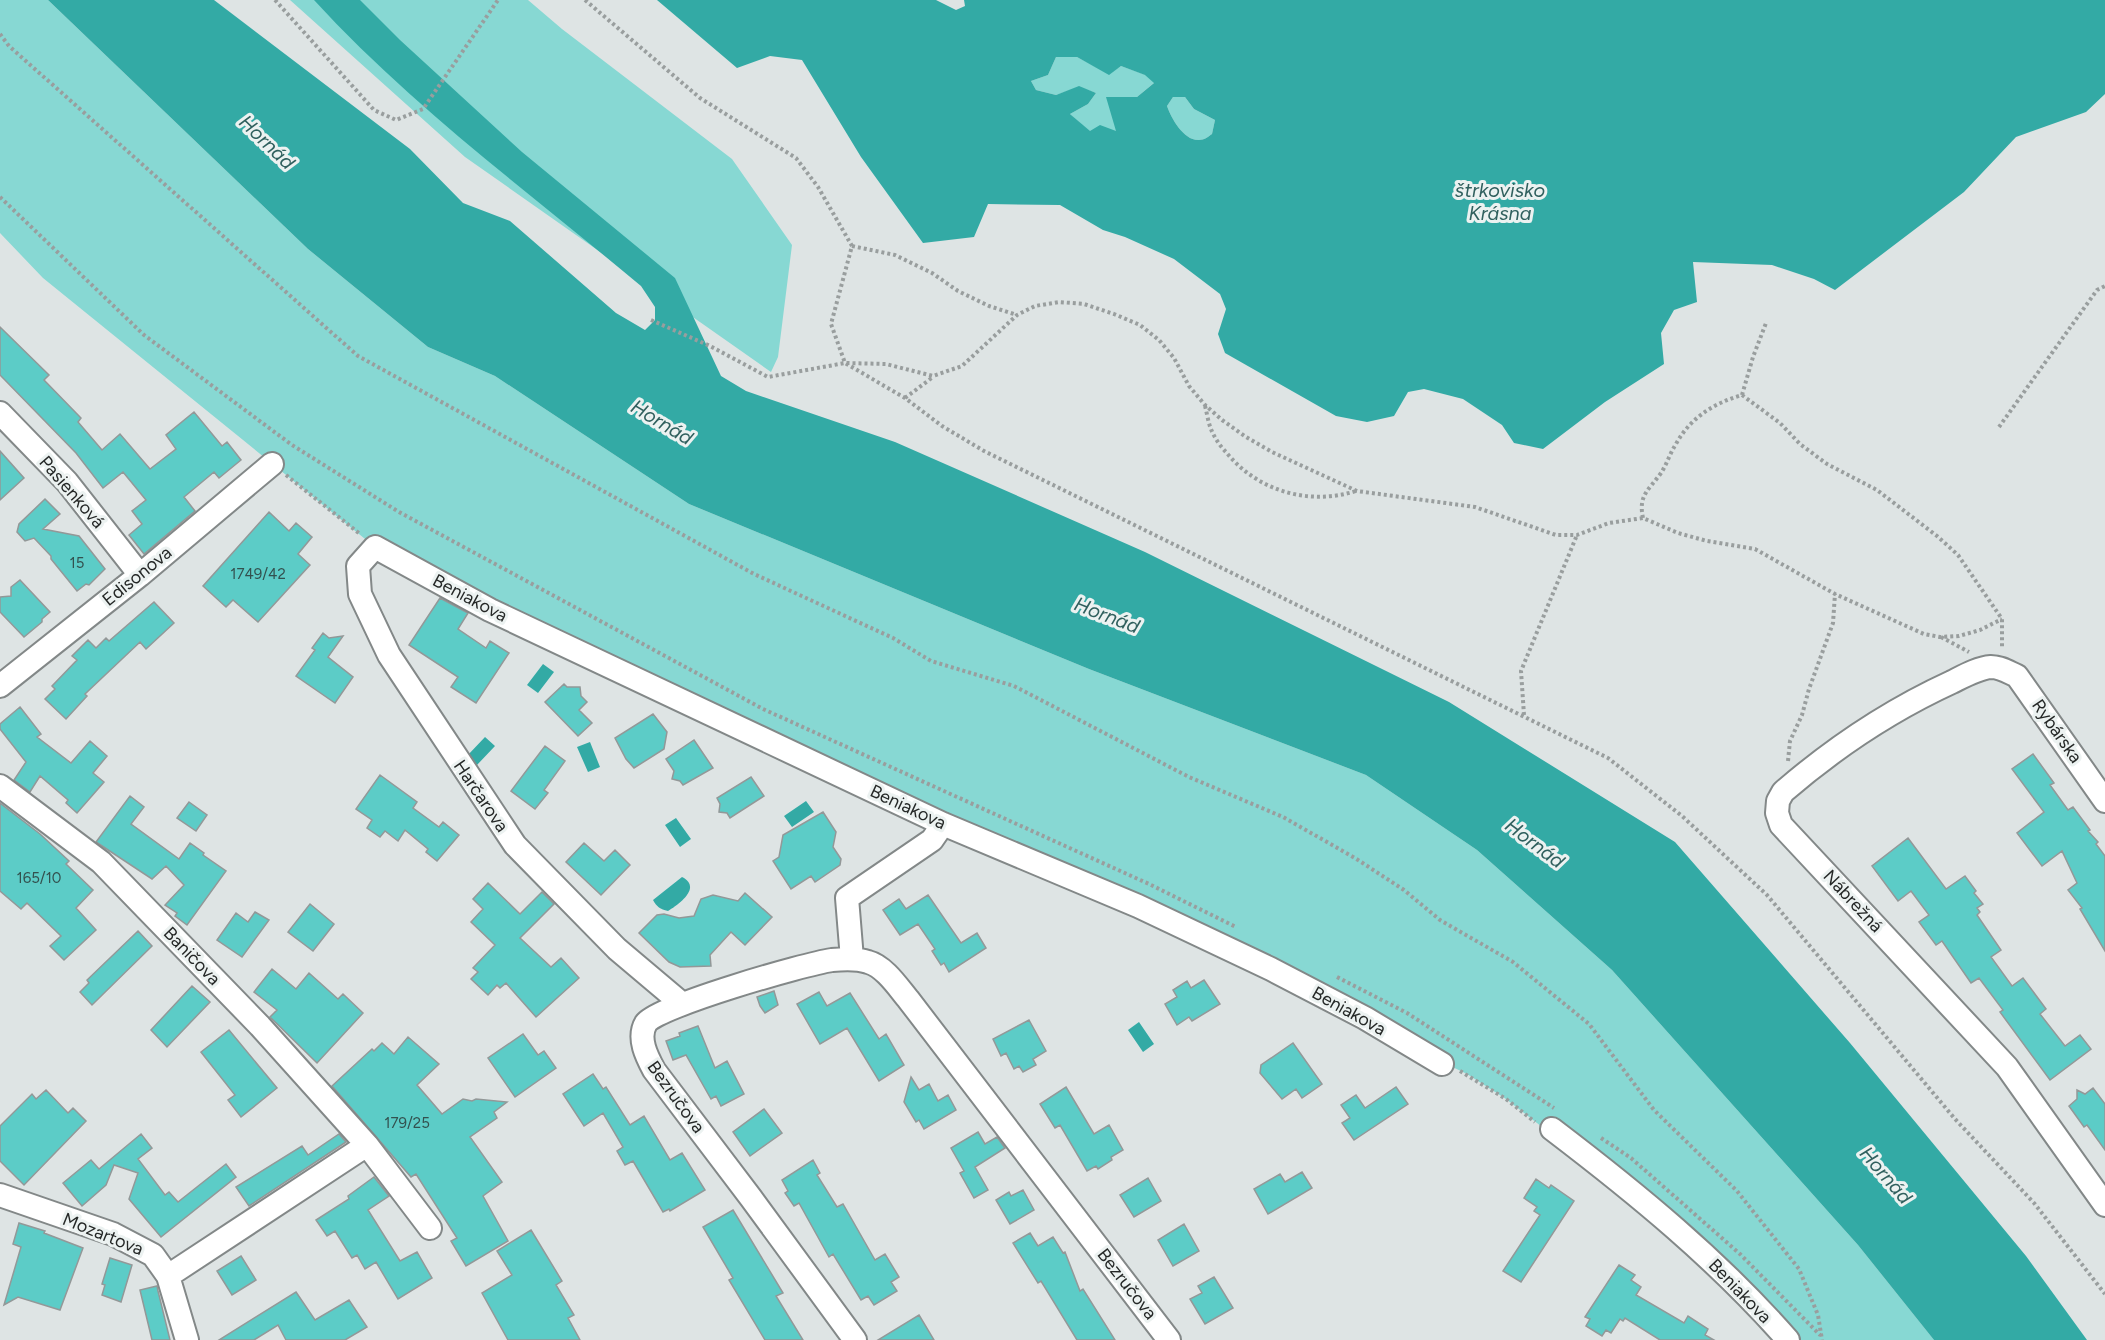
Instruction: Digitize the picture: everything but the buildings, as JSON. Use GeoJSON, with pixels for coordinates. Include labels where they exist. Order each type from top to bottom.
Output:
{"type":"FeatureCollection","features":[{"type":"Feature","properties":{"kind":"street","name":"Pasienková"},"geometry":{"type":"LineString","coordinates":[[0,413],[66,482],[140,575]]}},
{"type":"Feature","properties":{"kind":"street","name":"Edisonova"},"geometry":{"type":"LineString","coordinates":[[0,686],[140,575],[272,464]]}},
{"type":"Feature","properties":{"kind":"street","name":"Beniakova"},"geometry":{"type":"LineString","coordinates":[[375,547],[490,610],[943,824],[1138,906],[1261,964],[1365,1018],[1447,1066]]}},
{"type":"Feature","properties":{"kind":"street","name":"Harčarova"},"geometry":{"type":"LineString","coordinates":[[375,547],[358,566],[360,594],[389,655],[463,769],[515,845],[617,949],[681,1003]]}},
{"type":"Feature","properties":{"kind":"street","name":"Nábrežná"},"geometry":{"type":"LineString","coordinates":[[2003,669],[1989,667],[1973,672],[1914,700],[1854,736],[1783,792],[1778,801],[1777,813],[1781,825],[2007,1067],[2105,1205]]}},
{"type":"Feature","properties":{"kind":"street","name":"Rybárska"},"geometry":{"type":"LineString","coordinates":[[2003,669],[2017,676],[2026,687],[2105,801]]}},
{"type":"Feature","properties":{"kind":"street","name":"Baničova"},"geometry":{"type":"LineString","coordinates":[[0,786],[101,862],[260,1026],[367,1145],[430,1228]]}},
{"type":"Feature","properties":{"kind":"street"},"geometry":{"type":"LineString","coordinates":[[852,959],[847,898],[932,840],[943,824]]}},
{"type":"Feature","properties":{"kind":"street","name":"Bezručova"},"geometry":{"type":"LineString","coordinates":[[855,1340],[758,1207],[654,1071],[645,1054],[642,1039],[645,1026],[652,1017],[681,1003],[803,967],[831,960],[852,959],[870,962],[883,971],[908,999],[1169,1340]]}},
{"type":"Feature","properties":{"kind":"street","name":"Beniakova"},"geometry":{"type":"LineString","coordinates":[[1556,1120],[1616,1178],[1695,1245],[1788,1340]]}},
{"type":"Feature","properties":{"kind":"street"},"geometry":{"type":"LineString","coordinates":[[168,1276],[367,1145]]}},
{"type":"Feature","properties":{"kind":"street","name":"Mozartova"},"geometry":{"type":"LineString","coordinates":[[0,1195],[113,1234],[153,1255],[168,1276],[187,1340]]}},
{"type":"Feature","properties":{"kind":"path"},"geometry":{"type":"LineString","coordinates":[[275,0],[374,110],[396,120],[423,109],[498,0]]}},
{"type":"Feature","properties":{"kind":"path"},"geometry":{"type":"LineString","coordinates":[[585,0],[700,98],[796,158],[818,187],[852,246],[831,324],[845,363],[904,398],[942,426],[984,451],[1608,758],[1682,816],[1767,895],[1955,1119],[2034,1203],[2105,1294]]}},
{"type":"Feature","properties":{"kind":"path"},"geometry":{"type":"LineString","coordinates":[[0,34],[9,46],[358,356],[754,574],[893,639],[931,661],[1014,687],[1189,777],[1282,817],[1355,858],[1404,890],[1440,920],[1513,962],[1589,1024],[1653,1110],[1737,1191],[1799,1269],[1818,1315],[1823,1339]]}},
{"type":"Feature","properties":{"kind":"path"},"geometry":{"type":"LineString","coordinates":[[0,197],[144,335],[292,445],[399,512],[763,709],[1149,884],[1242,930]]}},
{"type":"Feature","properties":{"kind":"path"},"geometry":{"type":"LineString","coordinates":[[852,246],[895,255],[932,273],[958,291],[989,306],[1017,315]]}},
{"type":"Feature","properties":{"kind":"path"},"geometry":{"type":"LineString","coordinates":[[1999,427],[2097,290],[2105,286]]}},
{"type":"Feature","properties":{"kind":"path"},"geometry":{"type":"LineString","coordinates":[[904,398],[933,376],[962,366],[1017,315],[1035,306],[1059,302],[1084,304],[1140,325],[1159,339],[1174,358],[1189,386],[1222,420],[1272,452],[1357,491],[1474,507],[1556,535],[1577,535],[1610,524],[1643,518],[1678,533],[1707,541],[1755,549],[1835,594],[1924,634],[1940,637],[1959,636],[1980,630],[2002,619]]}},
{"type":"Feature","properties":{"kind":"path"},"geometry":{"type":"LineString","coordinates":[[651,320],[710,346],[768,377],[845,363],[886,364],[933,376]]}},
{"type":"Feature","properties":{"kind":"path"},"geometry":{"type":"LineString","coordinates":[[1742,396],[1766,323]]}},
{"type":"Feature","properties":{"kind":"path"},"geometry":{"type":"LineString","coordinates":[[1643,518],[1642,497],[1662,470],[1676,442],[1692,422],[1710,408],[1726,400],[1742,396]]}},
{"type":"Feature","properties":{"kind":"path"},"geometry":{"type":"LineString","coordinates":[[1742,396],[1779,423],[1800,444],[1827,465],[1877,490],[1958,555],[2002,619],[2003,669]]}},
{"type":"Feature","properties":{"kind":"path"},"geometry":{"type":"LineString","coordinates":[[1205,405],[1211,430],[1235,464],[1252,478],[1275,489],[1307,497],[1343,495],[1357,491]]}},
{"type":"Feature","properties":{"kind":"path"},"geometry":{"type":"LineString","coordinates":[[272,464],[375,547]]}},
{"type":"Feature","properties":{"kind":"path"},"geometry":{"type":"LineString","coordinates":[[1525,716],[1521,671],[1577,535]]}},
{"type":"Feature","properties":{"kind":"path"},"geometry":{"type":"LineString","coordinates":[[1794,782],[1789,764],[1790,741],[1802,715],[1833,623],[1835,594]]}},
{"type":"Feature","properties":{"kind":"path"},"geometry":{"type":"LineString","coordinates":[[1335,976],[1407,1013],[1467,1049],[1556,1120]]}},
{"type":"Feature","properties":{"kind":"path"},"geometry":{"type":"LineString","coordinates":[[1447,1066],[1467,1074],[1506,1099],[1536,1123],[1556,1120]]}},
{"type":"Feature","properties":{"kind":"path"},"geometry":{"type":"LineString","coordinates":[[1595,1134],[1631,1158],[1732,1246],[1823,1339]]}},
{"type":"Feature","properties":{"kind":"shaded area"},"geometry":{"type":"Polygon","coordinates":[[[0,0],[48,0],[308,249],[428,347],[495,376],[689,504],[1089,669],[1366,775],[1477,850],[1612,970],[1858,1245],[1934,1340],[1788,1340],[1695,1245],[1506,1099],[1467,1074],[375,547],[43,278],[0,233],[0,0]]]}},
{"type":"Feature","properties":{"kind":"shaded area"},"geometry":{"type":"Polygon","coordinates":[[[290,0],[528,0],[562,29],[732,159],[792,245],[778,357],[771,372],[465,157],[290,0]]]}},
{"type":"Feature","properties":{"kind":"shaded area"},"geometry":{"type":"Polygon","coordinates":[[[1056,57],[1077,57],[1109,74],[1121,66],[1146,75],[1155,82],[1137,97],[1116,132],[1090,132],[1070,114],[1088,104],[1096,93],[1079,87],[1056,95],[1036,90],[1031,81],[1048,75],[1056,57]]]}},
{"type":"Feature","properties":{"kind":"shaded area"},"geometry":{"type":"Polygon","coordinates":[[[1173,97],[1185,97],[1194,109],[1215,120],[1212,134],[1199,140],[1183,133],[1167,106],[1173,97]]]}},
{"type":"Feature","properties":{"kind":"water","name":"Hornád"},"geometry":{"type":"Polygon","coordinates":[[[48,0],[214,0],[410,149],[463,203],[510,221],[616,313],[645,330],[655,320],[655,307],[641,286],[431,113],[391,77],[314,0],[360,0],[400,40],[522,152],[675,278],[721,376],[746,391],[895,442],[1145,552],[1449,702],[1675,842],[1850,1043],[2026,1256],[2087,1340],[1934,1340],[1858,1245],[1612,970],[1477,850],[1366,775],[1089,669],[689,504],[495,376],[428,347],[308,249],[48,0]]]}},
{"type":"Feature","properties":{"kind":"water","name":"štrkovisko Krásna"},"geometry":{"type":"Polygon","coordinates":[[[657,0],[936,0],[956,10],[965,6],[964,0],[2105,0],[2105,94],[2086,112],[2016,137],[1964,192],[1835,290],[1814,279],[1772,265],[1693,262],[1697,302],[1674,310],[1661,333],[1664,364],[1605,402],[1543,449],[1514,443],[1502,425],[1463,399],[1424,389],[1408,392],[1394,416],[1367,422],[1336,416],[1225,353],[1218,334],[1226,309],[1220,294],[1174,259],[1125,237],[1103,230],[1060,205],[988,204],[974,237],[923,243],[861,157],[802,60],[770,56],[737,68],[657,0]],[[1056,57],[1048,75],[1031,81],[1036,90],[1056,95],[1079,86],[1096,93],[1088,104],[1070,114],[1090,131],[1100,125],[1116,131],[1106,97],[1137,97],[1154,83],[1145,75],[1121,66],[1109,75],[1077,57],[1056,57]],[[1173,97],[1167,106],[1183,133],[1199,140],[1212,134],[1215,120],[1194,109],[1185,97],[1173,97]]]}},
{"type":"Feature","properties":{"kind":"water"},"geometry":{"type":"Polygon","coordinates":[[[543,664],[554,672],[538,693],[527,685],[543,664]]]}},
{"type":"Feature","properties":{"kind":"water"},"geometry":{"type":"Polygon","coordinates":[[[485,737],[495,746],[477,765],[467,756],[485,737]]]}},
{"type":"Feature","properties":{"kind":"water"},"geometry":{"type":"Polygon","coordinates":[[[590,742],[600,767],[588,772],[577,747],[590,742]]]}},
{"type":"Feature","properties":{"kind":"water"},"geometry":{"type":"Polygon","coordinates":[[[806,801],[814,812],[792,827],[784,816],[806,801]]]}},
{"type":"Feature","properties":{"kind":"water"},"geometry":{"type":"Polygon","coordinates":[[[676,818],[691,839],[680,847],[665,825],[676,818]]]}},
{"type":"Feature","properties":{"kind":"water"},"geometry":{"type":"Polygon","coordinates":[[[682,877],[688,881],[690,886],[687,895],[668,911],[659,907],[653,900],[682,877]]]}},
{"type":"Feature","properties":{"kind":"water"},"geometry":{"type":"Polygon","coordinates":[[[1139,1022],[1154,1044],[1143,1052],[1128,1030],[1139,1022]]]}}]}
